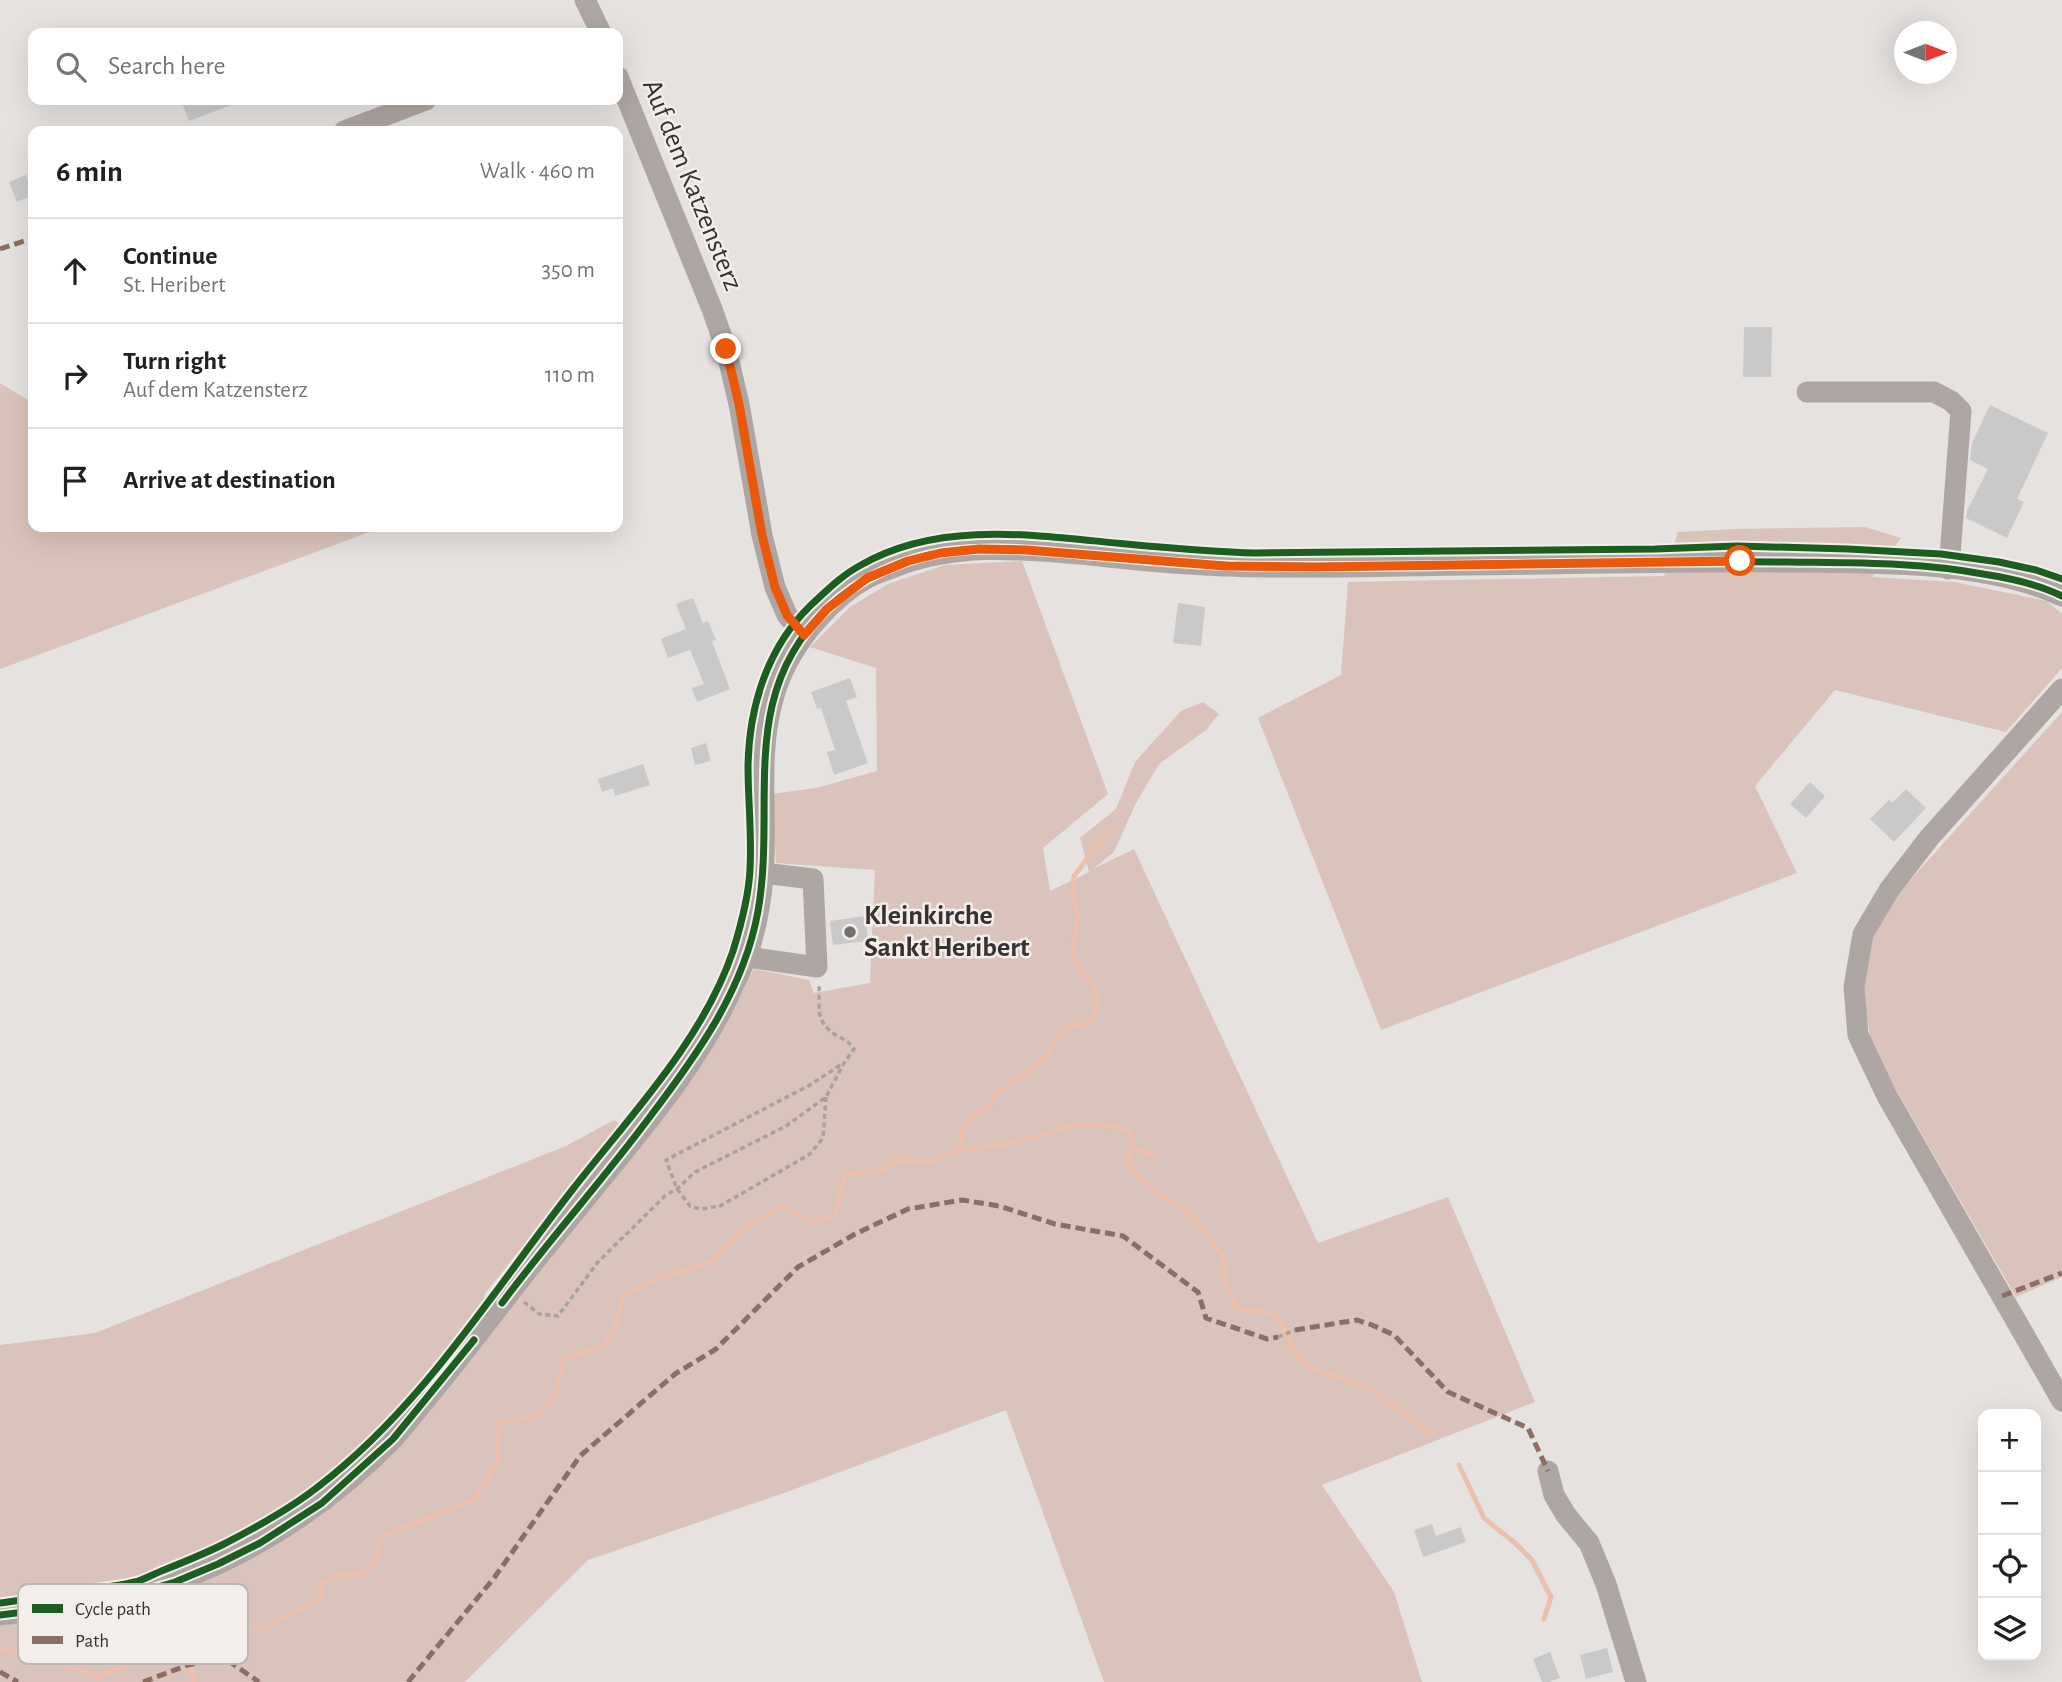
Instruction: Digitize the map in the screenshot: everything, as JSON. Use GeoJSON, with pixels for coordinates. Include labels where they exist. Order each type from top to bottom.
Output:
{"type":"FeatureCollection","features":[{"type":"Feature","properties":{"kind":"street"},"geometry":{"type":"LineString","coordinates":[[585,0],[599,28]]}},
{"type":"Feature","properties":{"kind":"street","name":"Auf dem Katzensterz"},"geometry":{"type":"LineString","coordinates":[[623,89],[726,349],[739,404],[762,535],[775,587],[787,615],[804,635]]}},
{"type":"Feature","properties":{"kind":"street"},"geometry":{"type":"LineString","coordinates":[[357,126],[413,105]]}},
{"type":"Feature","properties":{"kind":"street"},"geometry":{"type":"LineString","coordinates":[[1807,392],[1934,392],[1951,401],[1961,411],[1948,569]]}},
{"type":"Feature","properties":{"kind":"street"},"geometry":{"type":"LineString","coordinates":[[168,1584],[260,1543],[322,1503],[393,1438],[459,1360],[688,1066],[718,1019],[747,957],[758,914],[763,873],[765,737],[772,700],[804,635],[827,609],[867,578],[919,558],[979,549],[1238,566],[1740,561],[1893,563],[2006,578],[2052,590],[2062,596]]}},
{"type":"Feature","properties":{"kind":"street"},"geometry":{"type":"LineString","coordinates":[[2062,689],[1928,838],[1889,890],[1863,934],[1854,987],[1858,1035],[1887,1096],[2062,1401]]}},
{"type":"Feature","properties":{"kind":"street"},"geometry":{"type":"LineString","coordinates":[[747,957],[817,967],[813,879],[763,873]]}},
{"type":"Feature","properties":{"kind":"street"},"geometry":{"type":"LineString","coordinates":[[1548,1471],[1554,1495],[1589,1543],[1606,1584],[1636,1682]]}},
{"type":"Feature","properties":{"kind":"street"},"geometry":{"type":"LineString","coordinates":[[0,1615],[18,1613]]}},
{"type":"Feature","properties":{"kind":"path"},"geometry":{"type":"LineString","coordinates":[[817,967],[820,1020],[824,1027],[854,1049],[826,1097],[823,1138],[810,1154],[720,1206],[700,1209],[690,1206],[677,1189],[666,1160],[810,1085],[844,1063]]}},
{"type":"Feature","properties":{"kind":"path"},"geometry":{"type":"LineString","coordinates":[[511,1291],[539,1314],[558,1316],[598,1262],[666,1195],[677,1189],[695,1172],[786,1126],[826,1097]]}},
{"type":"Feature","properties":{"kind":"path"},"geometry":{"type":"LineString","coordinates":[[1278,1337],[1295,1330]]}},
{"type":"Feature","properties":{"kind":"shaded area"},"geometry":{"type":"Polygon","coordinates":[[[0,383],[28,400],[28,532],[370,532],[0,669],[0,383]]]}},
{"type":"Feature","properties":{"kind":"shaded area"},"geometry":{"type":"Polygon","coordinates":[[[1865,527],[1901,538],[1872,577],[1954,582],[2047,601],[2062,614],[2062,668],[2006,732],[1835,690],[1755,786],[1797,873],[1381,1030],[1258,718],[1341,675],[1348,582],[1664,576],[1678,532],[1865,527]]]}},
{"type":"Feature","properties":{"kind":"shaded area"},"geometry":{"type":"Polygon","coordinates":[[[1022,561],[1108,794],[1043,848],[1050,891],[1089,872],[1080,838],[1116,809],[1135,762],[1181,711],[1203,702],[1219,714],[1206,730],[1159,764],[1135,805],[1114,852],[1093,869],[1134,849],[1318,1243],[1448,1197],[1535,1402],[1322,1485],[1394,1592],[1422,1682],[1104,1682],[1006,1410],[784,1493],[588,1560],[465,1682],[0,1682],[0,1345],[95,1333],[566,1146],[614,1120],[620,1124],[484,1295],[505,1312],[696,1068],[754,969],[809,980],[814,993],[870,983],[875,870],[776,863],[772,794],[816,788],[877,771],[876,668],[810,647],[850,607],[888,584],[945,565],[1022,561]]]}},
{"type":"Feature","properties":{"kind":"shaded area"},"geometry":{"type":"Polygon","coordinates":[[[2062,712],[2062,1277],[2016,1297],[1872,1048],[1863,992],[1867,948],[1895,897],[2062,712]]]}},
{"type":"Feature","properties":{"kind":"building"},"geometry":{"type":"Polygon","coordinates":[[[183,105],[231,105],[189,121],[183,105]]]}},
{"type":"Feature","properties":{"kind":"building"},"geometry":{"type":"Polygon","coordinates":[[[26,175],[28,197],[17,202],[9,182],[26,175]]]}},
{"type":"Feature","properties":{"kind":"building"},"geometry":{"type":"Polygon","coordinates":[[[1744,327],[1772,327],[1771,377],[1743,377],[1744,327]]]}},
{"type":"Feature","properties":{"kind":"building"},"geometry":{"type":"Polygon","coordinates":[[[1990,405],[2048,433],[2017,499],[2024,502],[2007,538],[1966,518],[1988,469],[1970,460],[1972,443],[1990,405]]]}},
{"type":"Feature","properties":{"kind":"building"},"geometry":{"type":"Polygon","coordinates":[[[693,598],[703,623],[708,621],[716,640],[712,641],[730,689],[697,702],[692,688],[704,684],[690,650],[668,658],[661,639],[686,629],[676,604],[693,598]]]}},
{"type":"Feature","properties":{"kind":"building"},"geometry":{"type":"Polygon","coordinates":[[[1178,603],[1205,607],[1201,646],[1173,643],[1178,603]]]}},
{"type":"Feature","properties":{"kind":"building"},"geometry":{"type":"Polygon","coordinates":[[[850,678],[857,697],[846,701],[868,763],[834,775],[827,752],[835,750],[821,708],[817,709],[811,692],[850,678]]]}},
{"type":"Feature","properties":{"kind":"building"},"geometry":{"type":"Polygon","coordinates":[[[706,743],[711,761],[695,765],[691,748],[706,743]]]}},
{"type":"Feature","properties":{"kind":"building"},"geometry":{"type":"Polygon","coordinates":[[[643,764],[650,785],[615,796],[613,788],[602,792],[598,779],[643,764]]]}},
{"type":"Feature","properties":{"kind":"building"},"geometry":{"type":"Polygon","coordinates":[[[1810,782],[1825,796],[1806,818],[1790,804],[1810,782]]]}},
{"type":"Feature","properties":{"kind":"building"},"geometry":{"type":"Polygon","coordinates":[[[1906,789],[1926,808],[1894,842],[1870,819],[1889,800],[1892,803],[1906,789]]]}},
{"type":"Feature","properties":{"kind":"building","name":"Kleinkirche Sankt Heribert"},"geometry":{"type":"Polygon","coordinates":[[[865,916],[868,941],[833,945],[830,921],[865,916]]]}},
{"type":"Feature","properties":{"kind":"building"},"geometry":{"type":"Polygon","coordinates":[[[1432,1524],[1436,1536],[1461,1527],[1466,1542],[1423,1557],[1414,1530],[1432,1524]]]}},
{"type":"Feature","properties":{"kind":"building"},"geometry":{"type":"Polygon","coordinates":[[[1607,1648],[1613,1672],[1586,1679],[1580,1655],[1607,1648]]]}},
{"type":"Feature","properties":{"kind":"building"},"geometry":{"type":"Polygon","coordinates":[[[1550,1652],[1560,1678],[1542,1682],[1533,1659],[1550,1652]]]}},
{"type":"Feature","properties":{"kind":"waterway"},"geometry":{"type":"LineString","coordinates":[[959,1150],[964,1126],[972,1117],[987,1108],[996,1093],[1046,1056],[1062,1030],[1069,1026],[1086,1024],[1095,1017],[1097,999],[1093,983],[1081,973],[1073,952],[1078,915],[1073,895],[1074,876],[1110,829]]}},
{"type":"Feature","properties":{"kind":"waterway"},"geometry":{"type":"LineString","coordinates":[[248,1627],[264,1628],[322,1597],[320,1585],[338,1575],[364,1574],[376,1561],[380,1537],[474,1500],[498,1461],[496,1436],[501,1423],[540,1414],[556,1392],[564,1359],[604,1346],[616,1325],[623,1296],[659,1278],[709,1263],[748,1225],[783,1206],[810,1222],[835,1215],[845,1174],[880,1171],[898,1160],[930,1162],[959,1150],[1008,1144],[1080,1124],[1116,1126],[1129,1131],[1133,1148],[1127,1160],[1135,1172],[1159,1194],[1190,1213],[1223,1256],[1226,1288],[1237,1309],[1277,1316],[1293,1348],[1306,1366],[1371,1389],[1430,1433]]}},
{"type":"Feature","properties":{"kind":"waterway"},"geometry":{"type":"LineString","coordinates":[[1133,1148],[1155,1156]]}},
{"type":"Feature","properties":{"kind":"waterway"},"geometry":{"type":"LineString","coordinates":[[1459,1465],[1484,1518],[1532,1560],[1551,1597],[1544,1619]]}},
{"type":"Feature","properties":{"kind":"waterway"},"geometry":{"type":"LineString","coordinates":[[0,1649],[18,1653]]}},
{"type":"Feature","properties":{"kind":"waterway"},"geometry":{"type":"LineString","coordinates":[[62,1664],[98,1677],[129,1664]]}},
{"type":"Feature","properties":{"kind":"waterway"},"geometry":{"type":"LineString","coordinates":[[188,1664],[195,1682]]}},
{"type":"Feature","properties":{"kind":"marked path"},"geometry":{"type":"LineString","coordinates":[[0,249],[28,240]]}},
{"type":"Feature","properties":{"kind":"marked path"},"geometry":{"type":"LineString","coordinates":[[408,1682],[494,1578],[580,1456],[675,1374],[716,1349],[798,1267],[855,1234],[908,1209],[962,1200],[999,1206],[1055,1224],[1123,1236],[1198,1292],[1206,1318],[1267,1339],[1278,1337]]}},
{"type":"Feature","properties":{"kind":"marked path"},"geometry":{"type":"LineString","coordinates":[[2002,1296],[2062,1273]]}},
{"type":"Feature","properties":{"kind":"marked path"},"geometry":{"type":"LineString","coordinates":[[1295,1330],[1357,1320],[1394,1335],[1448,1392],[1528,1428],[1548,1471]]}},
{"type":"Feature","properties":{"kind":"marked path"},"geometry":{"type":"LineString","coordinates":[[143,1682],[192,1664]]}},
{"type":"Feature","properties":{"kind":"marked path"},"geometry":{"type":"LineString","coordinates":[[233,1664],[259,1682]]}},
{"type":"Feature","properties":{"kind":"marked path"},"geometry":{"type":"LineString","coordinates":[[0,1672],[18,1682]]}},
{"type":"Feature","properties":{"kind":"cycle path"},"geometry":{"type":"LineString","coordinates":[[123,1584],[138,1581],[194,1558],[273,1517],[319,1486],[356,1454],[391,1420],[455,1346],[573,1189],[663,1076],[720,984],[742,921],[750,856],[749,744],[763,680],[782,640],[795,623],[834,584],[861,565],[924,541],[991,534],[1256,553],[1737,546],[1848,549],[1941,554],[1999,562],[2062,579]]}},
{"type":"Feature","properties":{"kind":"cycle path"},"geometry":{"type":"LineString","coordinates":[[502,1303],[667,1094],[701,1046],[730,995],[742,968],[758,911],[763,871],[766,752],[770,715],[780,678],[799,643],[827,609],[867,579],[897,565],[945,552],[995,549],[1243,566],[1861,563],[1959,570],[2033,585],[2062,596]]}},
{"type":"Feature","properties":{"kind":"cycle path"},"geometry":{"type":"LineString","coordinates":[[168,1584],[260,1543],[322,1503],[393,1439],[474,1340]]}},
{"type":"Feature","properties":{"kind":"cycle path"},"geometry":{"type":"LineString","coordinates":[[0,1603],[18,1600]]}},
{"type":"Feature","properties":{"kind":"cycle path"},"geometry":{"type":"LineString","coordinates":[[0,1615],[18,1613]]}},
{"type":"Feature","properties":{"kind":"place","name":"Kleinkirche Sankt Heribert"},"geometry":{"type":"Point","coordinates":[850,932]}},
{"type":"Feature","properties":{"kind":"route"},"geometry":{"type":"LineString","coordinates":[[726,349],[739,404],[762,535],[775,587],[787,615],[804,635],[827,609],[867,578],[908,561],[941,553],[979,549],[1026,550],[1225,566],[1740,561]]}}]}
